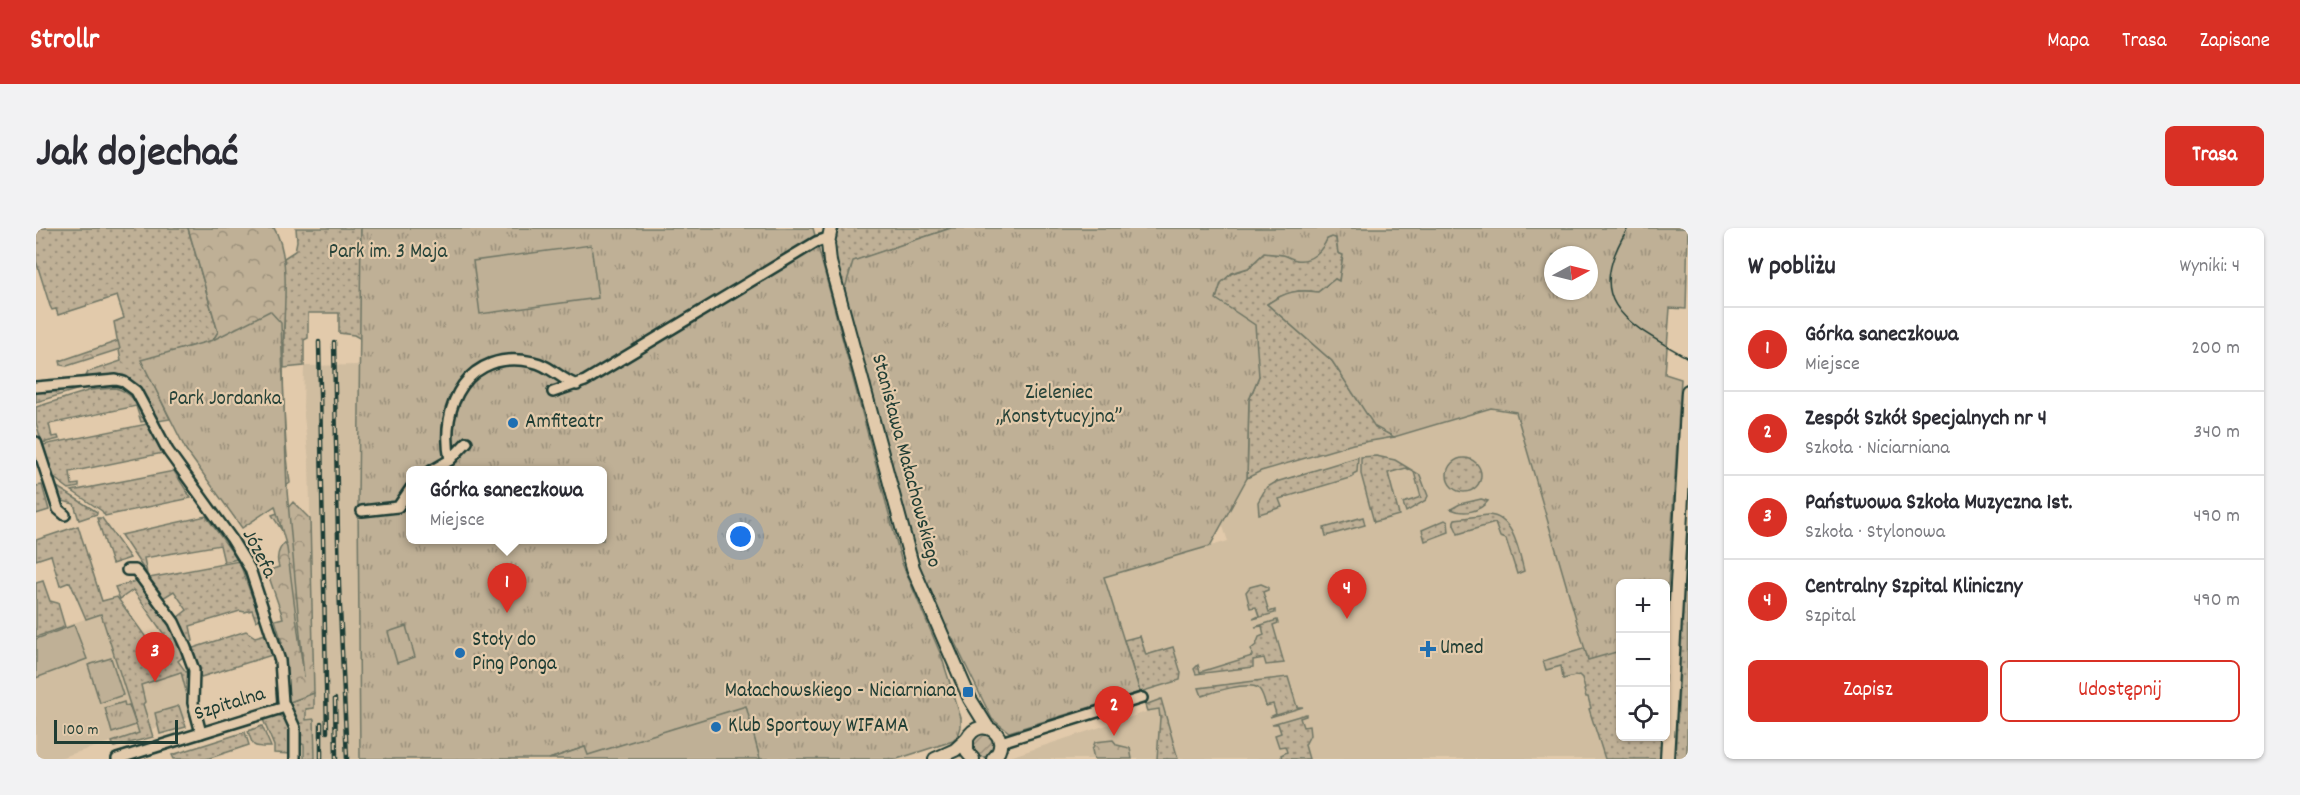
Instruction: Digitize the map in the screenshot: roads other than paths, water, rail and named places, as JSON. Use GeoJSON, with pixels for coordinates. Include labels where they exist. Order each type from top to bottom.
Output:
{"type":"FeatureCollection","features":[{"type":"Feature","properties":{"kind":"street"},"geometry":{"type":"LineString","coordinates":[[554,392],[577,385],[816,242],[830,231]]}},
{"type":"Feature","properties":{"kind":"street","name":"Stanisława Małachowskiego"},"geometry":{"type":"LineString","coordinates":[[830,231],[830,262],[913,568],[970,699],[988,728],[996,733],[1001,742]]}},
{"type":"Feature","properties":{"kind":"street"},"geometry":{"type":"LineString","coordinates":[[450,460],[449,416],[459,388],[472,374],[498,363],[523,360],[543,365],[577,385]]}},
{"type":"Feature","properties":{"kind":"street","name":"Józefa"},"geometry":{"type":"LineString","coordinates":[[36,387],[116,380],[124,382],[140,396],[168,451],[231,538],[250,569],[280,661],[285,707],[295,728],[295,759]]}},
{"type":"Feature","properties":{"kind":"street"},"geometry":{"type":"LineString","coordinates":[[1666,759],[1688,391]]}},
{"type":"Feature","properties":{"kind":"street"},"geometry":{"type":"LineString","coordinates":[[36,442],[58,509],[65,516]]}},
{"type":"Feature","properties":{"kind":"street"},"geometry":{"type":"LineString","coordinates":[[440,466],[450,460],[467,442]]}},
{"type":"Feature","properties":{"kind":"street"},"geometry":{"type":"LineString","coordinates":[[362,511],[398,507],[406,495]]}},
{"type":"Feature","properties":{"kind":"street"},"geometry":{"type":"LineString","coordinates":[[127,570],[135,570],[138,573],[176,625],[194,670],[193,703],[201,733]]}},
{"type":"Feature","properties":{"kind":"street"},"geometry":{"type":"LineString","coordinates":[[996,758],[1001,742],[1142,698]]}},
{"type":"Feature","properties":{"kind":"street","name":"Stanisława Małachowskiego"},"geometry":{"type":"LineString","coordinates":[[970,699],[975,722],[966,748],[973,759]]}},
{"type":"Feature","properties":{"kind":"street","name":"Szpitalna"},"geometry":{"type":"LineString","coordinates":[[117,759],[285,707]]}},
{"type":"Feature","properties":{"kind":"street"},"geometry":{"type":"LineString","coordinates":[[935,759],[951,752],[971,735],[988,728]]}},
{"type":"Feature","properties":{"kind":"street"},"geometry":{"type":"LineString","coordinates":[[965,759],[973,759]]}},
{"type":"Feature","properties":{"kind":"tram line"},"geometry":{"type":"LineString","coordinates":[[1628,228],[1615,254],[1609,275],[1611,293],[1618,308],[1630,322],[1688,358]]}},
{"type":"Feature","properties":{"kind":"railway"},"geometry":{"type":"LineString","coordinates":[[319,342],[327,732]]}},
{"type":"Feature","properties":{"kind":"railway"},"geometry":{"type":"LineString","coordinates":[[334,342],[339,586],[347,759]]}},
{"type":"Feature","properties":{"kind":"railway"},"geometry":{"type":"LineString","coordinates":[[335,699],[336,759]]}},
{"type":"Feature","properties":{"kind":"railway"},"geometry":{"type":"LineString","coordinates":[[321,723],[321,759]]}},
{"type":"Feature","properties":{"kind":"place","name":"Amfiteatr"},"geometry":{"type":"Point","coordinates":[513,423]}},
{"type":"Feature","properties":{"kind":"place","name":"Górka saneczkowa"},"geometry":{"type":"Point","coordinates":[507,613]}},
{"type":"Feature","properties":{"kind":"place","name":"Centralny Szpital Kliniczny"},"geometry":{"type":"Point","coordinates":[1347,619]}},
{"type":"Feature","properties":{"kind":"place","name":"Umed"},"geometry":{"type":"Point","coordinates":[1428,649]}},
{"type":"Feature","properties":{"kind":"place","name":"Stoły do Ping Ponga"},"geometry":{"type":"Point","coordinates":[460,653]}},
{"type":"Feature","properties":{"kind":"place","name":"Państwowa Szkoła Muzyczna 1st."},"geometry":{"type":"Point","coordinates":[155,682]}},
{"type":"Feature","properties":{"kind":"place","name":"Małachowskiego - Niciarniana"},"geometry":{"type":"Point","coordinates":[968,692]}},
{"type":"Feature","properties":{"kind":"place","name":"Klub Sportowy WIFAMA"},"geometry":{"type":"Point","coordinates":[716,727]}},
{"type":"Feature","properties":{"kind":"place","name":"Zespół Szkół Specjalnych nr 4"},"geometry":{"type":"Point","coordinates":[1114,736]}},
{"type":"Feature","properties":{"kind":"park label","name":"Park im. 3 Maja"},"geometry":{"type":"Point","coordinates":[388,253]}},
{"type":"Feature","properties":{"kind":"park label","name":"Park Jordanka"},"geometry":{"type":"Point","coordinates":[225,400]}},
{"type":"Feature","properties":{"kind":"park label","name":"Zieleniec „Konstytucyjna”"},"geometry":{"type":"Point","coordinates":[1059,406]}}]}
